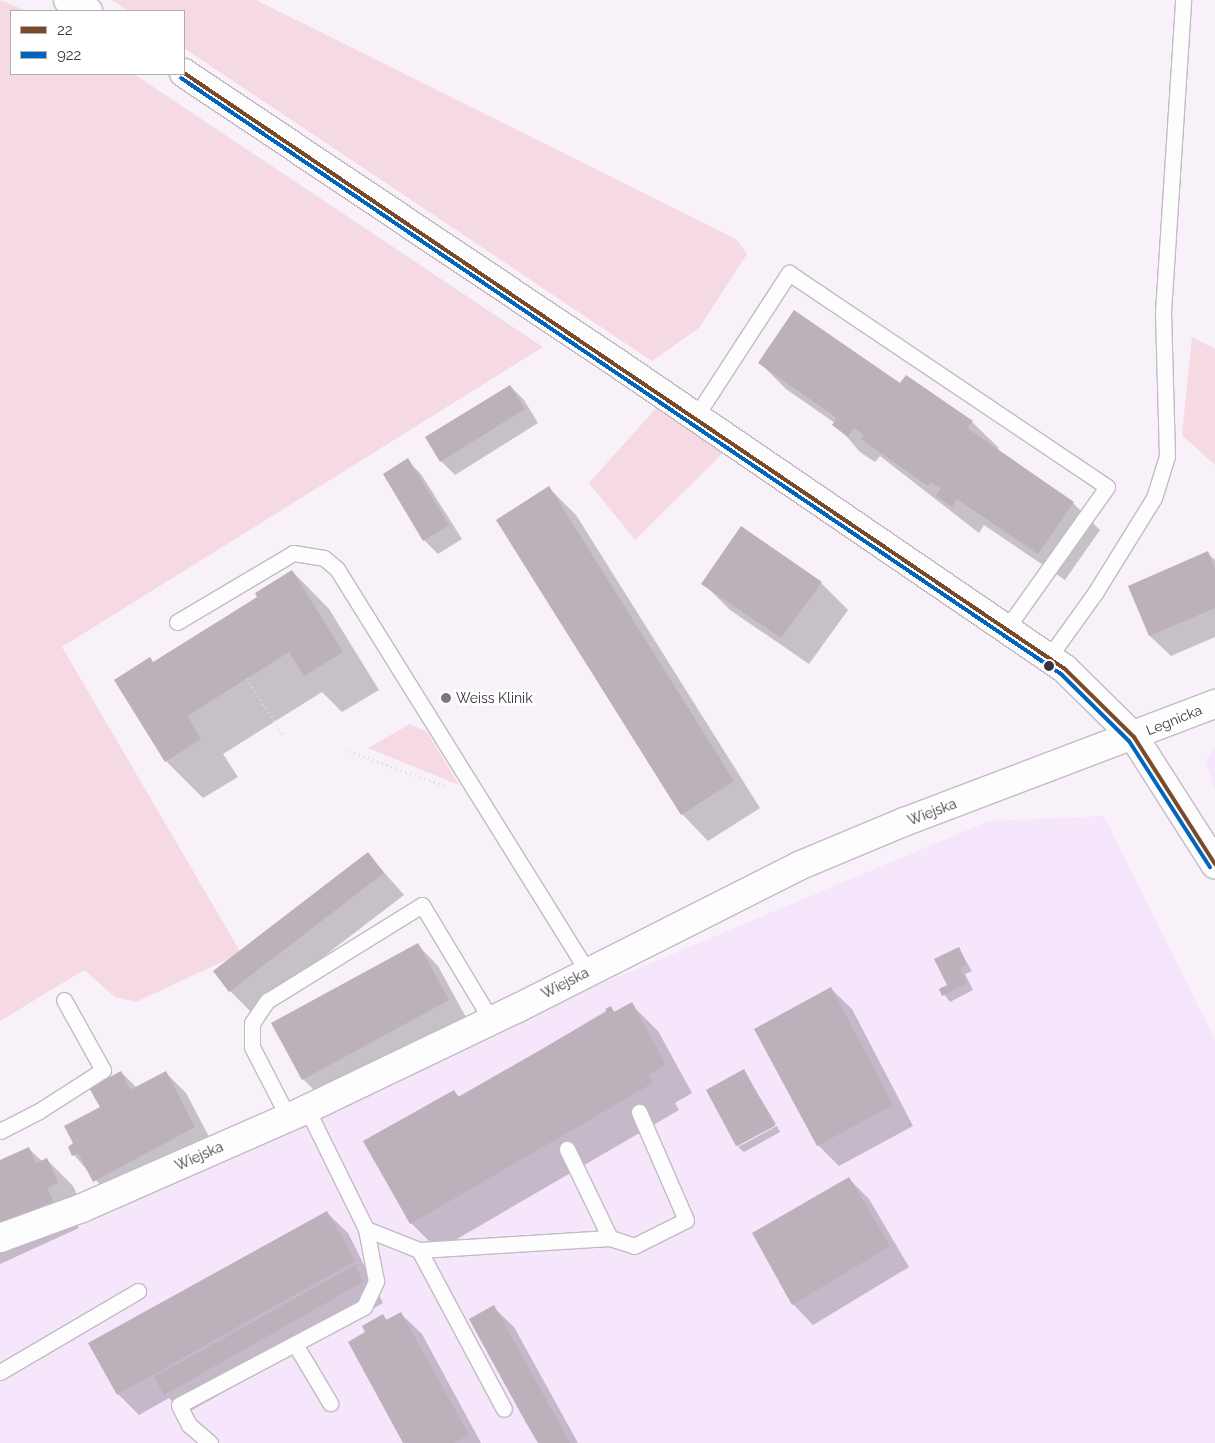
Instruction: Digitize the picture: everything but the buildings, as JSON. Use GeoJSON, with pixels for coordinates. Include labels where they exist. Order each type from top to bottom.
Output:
{"type":"FeatureCollection","features":[{"type":"Feature","properties":{"kind":"street"},"geometry":{"type":"LineString","coordinates":[[68,0],[86,10]]}},
{"type":"Feature","properties":{"kind":"street"},"geometry":{"type":"LineString","coordinates":[[185,75],[696,416],[1049,658],[1079,680],[1134,737]]}},
{"type":"Feature","properties":{"kind":"street","name":"Legnicka"},"geometry":{"type":"LineString","coordinates":[[1215,704],[1134,737],[1215,864]]}},
{"type":"Feature","properties":{"kind":"street","name":"Wiejska"},"geometry":{"type":"LineString","coordinates":[[0,1238],[82,1208],[297,1113],[491,1020],[801,865],[904,822],[1134,737]]}},
{"type":"Feature","properties":{"kind":"lane"},"geometry":{"type":"LineString","coordinates":[[1049,658],[1096,593],[1154,498],[1167,456],[1163,312],[1183,0]]}},
{"type":"Feature","properties":{"kind":"lane"},"geometry":{"type":"LineString","coordinates":[[696,416],[789,273],[1107,487],[1006,628]]}},
{"type":"Feature","properties":{"kind":"lane"},"geometry":{"type":"LineString","coordinates":[[177,622],[293,553],[324,558],[336,569],[470,789],[588,972]]}},
{"type":"Feature","properties":{"kind":"lane"},"geometry":{"type":"LineString","coordinates":[[210,1443],[189,1425],[179,1405],[364,1307],[376,1281],[366,1229],[297,1113],[252,1047],[252,1023],[267,1001],[422,905],[491,1020]]}},
{"type":"Feature","properties":{"kind":"lane"},"geometry":{"type":"LineString","coordinates":[[0,1131],[39,1111],[103,1070],[64,1000]]}},
{"type":"Feature","properties":{"kind":"lane"},"geometry":{"type":"LineString","coordinates":[[366,1229],[419,1250],[610,1238],[634,1246],[686,1220],[638,1112]]}},
{"type":"Feature","properties":{"kind":"lane"},"geometry":{"type":"LineString","coordinates":[[567,1149],[610,1238]]}},
{"type":"Feature","properties":{"kind":"lane"},"geometry":{"type":"LineString","coordinates":[[419,1250],[504,1409]]}},
{"type":"Feature","properties":{"kind":"lane"},"geometry":{"type":"LineString","coordinates":[[0,1372],[138,1290]]}},
{"type":"Feature","properties":{"kind":"lane"},"geometry":{"type":"LineString","coordinates":[[295,1344],[330,1403]]}},
{"type":"Feature","properties":{"kind":"path"},"geometry":{"type":"LineString","coordinates":[[247,678],[283,735]]}},
{"type":"Feature","properties":{"kind":"path"},"geometry":{"type":"LineString","coordinates":[[349,751],[464,794],[470,789]]}},
{"type":"Feature","properties":{"kind":"shaded area"},"geometry":{"type":"Polygon","coordinates":[[[0,0],[25,10],[10,10],[10,75],[135,75],[543,347],[62,647],[241,953],[136,1002],[115,997],[84,970],[0,1021],[0,0]]]}},
{"type":"Feature","properties":{"kind":"shaded area"},"geometry":{"type":"Polygon","coordinates":[[[112,0],[256,0],[736,239],[747,254],[699,328],[652,361],[185,49],[185,10],[127,10],[112,0]]]}},
{"type":"Feature","properties":{"kind":"shaded area"},"geometry":{"type":"Polygon","coordinates":[[[1192,337],[1215,349],[1215,465],[1182,435],[1192,337]]]}},
{"type":"Feature","properties":{"kind":"shaded area"},"geometry":{"type":"Polygon","coordinates":[[[657,407],[724,452],[635,540],[589,483],[657,407]]]}},
{"type":"Feature","properties":{"kind":"shaded area"},"geometry":{"type":"Polygon","coordinates":[[[410,724],[427,732],[459,785],[368,748],[410,724]]]}},
{"type":"Feature","properties":{"kind":"shaded area"},"geometry":{"type":"Polygon","coordinates":[[[1215,748],[1215,789],[1205,761],[1215,748]]]}},
{"type":"Feature","properties":{"kind":"shaded area"},"geometry":{"type":"Polygon","coordinates":[[[1104,816],[1215,1040],[1215,1443],[0,1443],[0,1226],[603,983],[989,821],[1104,816]]]}},
{"type":"Feature","properties":{"kind":"transit line","name":"22"},"geometry":{"type":"LineString","coordinates":[[185,74],[1065,669],[1134,737],[1215,864]]}},
{"type":"Feature","properties":{"kind":"transit line","name":"922"},"geometry":{"type":"LineString","coordinates":[[181,78],[1061,674],[1129,741],[1210,867]]}},
{"type":"Feature","properties":{"kind":"place","name":"Weiss Klinik"},"geometry":{"type":"Point","coordinates":[446,698]}}]}
